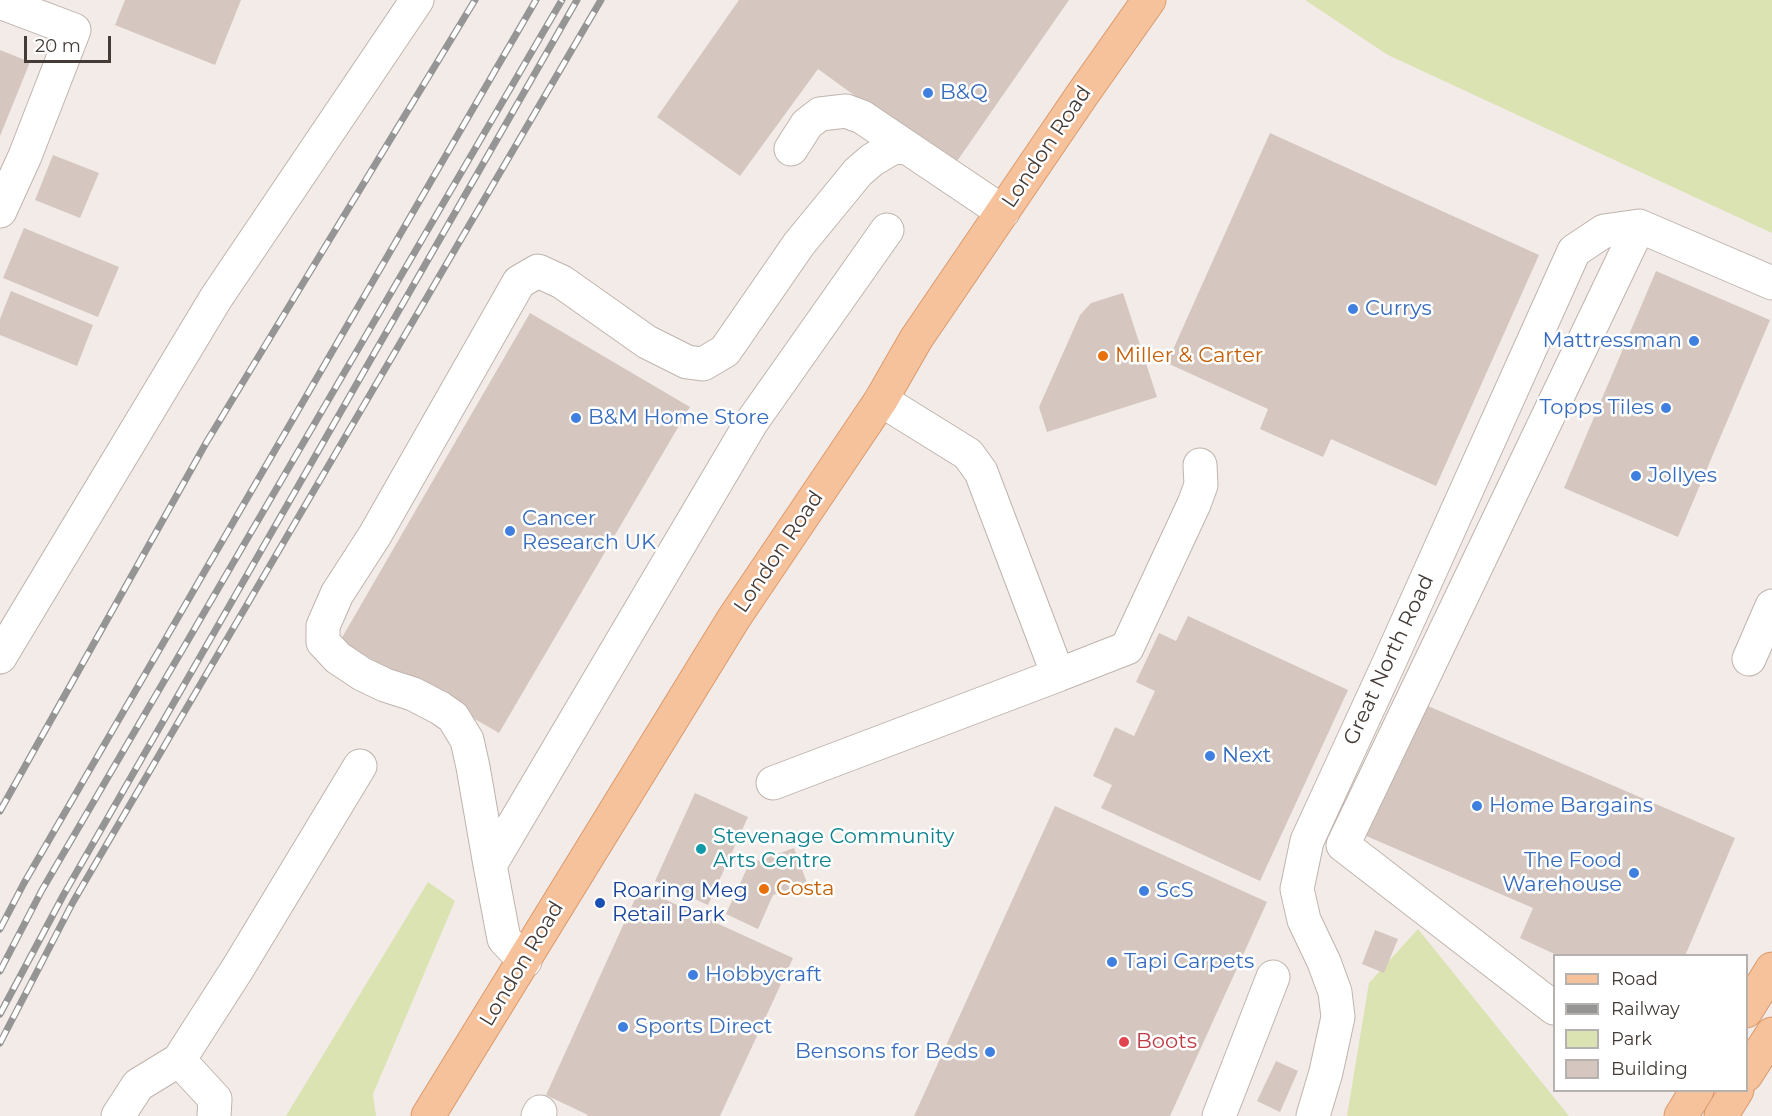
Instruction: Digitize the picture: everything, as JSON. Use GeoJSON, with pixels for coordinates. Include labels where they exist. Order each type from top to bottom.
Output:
{"type":"FeatureCollection","features":[{"type":"Feature","properties":{"kind":"main road","name":"London Road"},"geometry":{"type":"LineString","coordinates":[[428,1116],[734,618],[881,399],[916,339],[1149,0]]}},
{"type":"Feature","properties":{"kind":"main road"},"geometry":{"type":"LineString","coordinates":[[1748,1008],[1772,969]]}},
{"type":"Feature","properties":{"kind":"main road"},"geometry":{"type":"LineString","coordinates":[[1748,1072],[1772,1034]]}},
{"type":"Feature","properties":{"kind":"main road"},"geometry":{"type":"LineString","coordinates":[[1681,1116],[1696,1092]]}},
{"type":"Feature","properties":{"kind":"main road"},"geometry":{"type":"LineString","coordinates":[[1721,1116],[1736,1092]]}},
{"type":"Feature","properties":{"kind":"street"},"geometry":{"type":"LineString","coordinates":[[0,657],[216,298],[417,0]]}},
{"type":"Feature","properties":{"kind":"street"},"geometry":{"type":"LineString","coordinates":[[0,2],[74,30],[25,156],[0,211]]}},
{"type":"Feature","properties":{"kind":"street"},"geometry":{"type":"LineString","coordinates":[[791,149],[807,124],[820,114],[846,111],[862,117],[1003,212]]}},
{"type":"Feature","properties":{"kind":"street"},"geometry":{"type":"LineString","coordinates":[[525,961],[504,939],[467,740],[453,717],[440,708],[413,694],[385,685],[362,674],[338,658],[323,642],[322,626],[337,594],[375,535],[519,282],[538,271],[562,282],[647,342],[687,362],[703,364],[725,351],[799,244],[858,172],[892,148],[905,147]]}},
{"type":"Feature","properties":{"kind":"street"},"geometry":{"type":"LineString","coordinates":[[1553,1007],[1343,845],[1639,226],[1772,283]]}},
{"type":"Feature","properties":{"kind":"street","name":"Great North Road"},"geometry":{"type":"LineString","coordinates":[[1313,1116],[1326,1072],[1338,1017],[1335,992],[1304,920],[1297,889],[1306,841],[1574,251],[1605,231],[1639,226]]}},
{"type":"Feature","properties":{"kind":"street"},"geometry":{"type":"LineString","coordinates":[[490,865],[751,423],[886,230]]}},
{"type":"Feature","properties":{"kind":"street"},"geometry":{"type":"LineString","coordinates":[[881,399],[968,454],[981,472],[1058,675]]}},
{"type":"Feature","properties":{"kind":"street"},"geometry":{"type":"LineString","coordinates":[[773,783],[1127,648],[1194,504],[1201,485],[1200,465]]}},
{"type":"Feature","properties":{"kind":"street"},"geometry":{"type":"LineString","coordinates":[[1749,658],[1772,606]]}},
{"type":"Feature","properties":{"kind":"street"},"geometry":{"type":"LineString","coordinates":[[118,1116],[138,1085],[179,1060],[238,968],[360,766]]}},
{"type":"Feature","properties":{"kind":"street"},"geometry":{"type":"LineString","coordinates":[[1219,1116],[1273,976]]}},
{"type":"Feature","properties":{"kind":"street"},"geometry":{"type":"LineString","coordinates":[[179,1060],[215,1099],[214,1116]]}},
{"type":"Feature","properties":{"kind":"green space"},"geometry":{"type":"Polygon","coordinates":[[[1305,0],[1772,0],[1772,233],[1388,55],[1305,0]]]}},
{"type":"Feature","properties":{"kind":"green space"},"geometry":{"type":"Polygon","coordinates":[[[428,882],[455,901],[373,1094],[376,1116],[286,1116],[428,882]]]}},
{"type":"Feature","properties":{"kind":"green space"},"geometry":{"type":"Polygon","coordinates":[[[1418,929],[1569,1116],[1347,1116],[1369,983],[1418,929]]]}},
{"type":"Feature","properties":{"kind":"building"},"geometry":{"type":"Polygon","coordinates":[[[125,0],[241,0],[215,65],[115,25],[125,0]]]}},
{"type":"Feature","properties":{"kind":"building","name":"B&Q"},"geometry":{"type":"Polygon","coordinates":[[[739,0],[1069,0],[953,167],[818,69],[740,176],[657,117],[739,0]]]}},
{"type":"Feature","properties":{"kind":"building"},"geometry":{"type":"Polygon","coordinates":[[[0,50],[30,62],[0,136],[0,50]]]}},
{"type":"Feature","properties":{"kind":"building","name":"Currys"},"geometry":{"type":"Polygon","coordinates":[[[1270,133],[1539,255],[1436,486],[1331,439],[1323,457],[1260,429],[1268,409],[1167,363],[1270,133]]]}},
{"type":"Feature","properties":{"kind":"building"},"geometry":{"type":"Polygon","coordinates":[[[53,155],[99,173],[80,218],[35,200],[53,155]]]}},
{"type":"Feature","properties":{"kind":"building"},"geometry":{"type":"Polygon","coordinates":[[[24,228],[119,267],[98,317],[3,278],[24,228]]]}},
{"type":"Feature","properties":{"kind":"building"},"geometry":{"type":"Polygon","coordinates":[[[1656,271],[1770,320],[1678,537],[1564,488],[1656,271]]]}},
{"type":"Feature","properties":{"kind":"building"},"geometry":{"type":"Polygon","coordinates":[[[11,291],[93,325],[77,366],[0,335],[0,319],[11,291]]]}},
{"type":"Feature","properties":{"kind":"building","name":"Miller & Carter"},"geometry":{"type":"Polygon","coordinates":[[[1123,293],[1157,397],[1047,432],[1039,407],[1080,315],[1091,303],[1123,293]]]}},
{"type":"Feature","properties":{"kind":"building"},"geometry":{"type":"Polygon","coordinates":[[[530,313],[690,407],[499,733],[340,641],[530,313]]]}},
{"type":"Feature","properties":{"kind":"building","name":"Next"},"geometry":{"type":"Polygon","coordinates":[[[1188,616],[1348,690],[1260,881],[1101,808],[1112,785],[1093,776],[1115,727],[1134,736],[1155,691],[1136,682],[1159,633],[1176,641],[1188,616]]]}},
{"type":"Feature","properties":{"kind":"building"},"geometry":{"type":"Polygon","coordinates":[[[1421,703],[1735,838],[1686,954],[1555,954],[1520,938],[1533,908],[1364,835],[1421,703]]]}},
{"type":"Feature","properties":{"kind":"building","name":"Stevenage Community Arts Centre"},"geometry":{"type":"Polygon","coordinates":[[[695,793],[748,817],[708,905],[655,881],[695,793]]]}},
{"type":"Feature","properties":{"kind":"building"},"geometry":{"type":"Polygon","coordinates":[[[1055,806],[1267,902],[1170,1116],[914,1116],[1055,806]]]}},
{"type":"Feature","properties":{"kind":"building","name":"Costa"},"geometry":{"type":"Polygon","coordinates":[[[794,848],[807,883],[773,895],[758,929],[726,914],[749,864],[794,848]]]}},
{"type":"Feature","properties":{"kind":"building"},"geometry":{"type":"Polygon","coordinates":[[[640,888],[793,958],[720,1116],[587,1116],[546,1095],[640,888]]]}},
{"type":"Feature","properties":{"kind":"building"},"geometry":{"type":"Polygon","coordinates":[[[1375,930],[1398,939],[1384,973],[1362,964],[1375,930]]]}},
{"type":"Feature","properties":{"kind":"building"},"geometry":{"type":"Polygon","coordinates":[[[1276,1061],[1298,1071],[1280,1112],[1257,1101],[1276,1061]]]}},
{"type":"Feature","properties":{"kind":"railway"},"geometry":{"type":"LineString","coordinates":[[0,811],[206,443],[475,0]]}},
{"type":"Feature","properties":{"kind":"railway"},"geometry":{"type":"LineString","coordinates":[[0,929],[24,883],[536,0]]}},
{"type":"Feature","properties":{"kind":"railway"},"geometry":{"type":"LineString","coordinates":[[0,971],[42,890],[562,0]]}},
{"type":"Feature","properties":{"kind":"railway"},"geometry":{"type":"LineString","coordinates":[[0,1014],[64,894],[577,0]]}},
{"type":"Feature","properties":{"kind":"railway"},"geometry":{"type":"LineString","coordinates":[[0,1043],[73,902],[601,0]]}},
{"type":"Feature","properties":{"kind":"place","name":"B&Q"},"geometry":{"type":"Point","coordinates":[928,93]}},
{"type":"Feature","properties":{"kind":"place","name":"Currys"},"geometry":{"type":"Point","coordinates":[1353,309]}},
{"type":"Feature","properties":{"kind":"place","name":"Mattressman"},"geometry":{"type":"Point","coordinates":[1694,341]}},
{"type":"Feature","properties":{"kind":"place","name":"Miller & Carter"},"geometry":{"type":"Point","coordinates":[1103,356]}},
{"type":"Feature","properties":{"kind":"place","name":"Topps Tiles"},"geometry":{"type":"Point","coordinates":[1666,408]}},
{"type":"Feature","properties":{"kind":"place","name":"B&M Home Store"},"geometry":{"type":"Point","coordinates":[576,418]}},
{"type":"Feature","properties":{"kind":"place","name":"Jollyes"},"geometry":{"type":"Point","coordinates":[1636,476]}},
{"type":"Feature","properties":{"kind":"place","name":"Cancer Research UK"},"geometry":{"type":"Point","coordinates":[510,531]}},
{"type":"Feature","properties":{"kind":"place","name":"Next"},"geometry":{"type":"Point","coordinates":[1210,756]}},
{"type":"Feature","properties":{"kind":"place","name":"Home Bargains"},"geometry":{"type":"Point","coordinates":[1477,806]}},
{"type":"Feature","properties":{"kind":"place","name":"Stevenage Community Arts Centre"},"geometry":{"type":"Point","coordinates":[701,849]}},
{"type":"Feature","properties":{"kind":"place","name":"The Food Warehouse"},"geometry":{"type":"Point","coordinates":[1634,873]}},
{"type":"Feature","properties":{"kind":"place","name":"Costa"},"geometry":{"type":"Point","coordinates":[764,889]}},
{"type":"Feature","properties":{"kind":"place","name":"ScS"},"geometry":{"type":"Point","coordinates":[1144,891]}},
{"type":"Feature","properties":{"kind":"place","name":"Roaring Meg Retail Park"},"geometry":{"type":"Point","coordinates":[600,903]}},
{"type":"Feature","properties":{"kind":"place","name":"Tapi Carpets"},"geometry":{"type":"Point","coordinates":[1112,962]}},
{"type":"Feature","properties":{"kind":"place","name":"Hobbycraft"},"geometry":{"type":"Point","coordinates":[693,975]}},
{"type":"Feature","properties":{"kind":"place","name":"Sports Direct"},"geometry":{"type":"Point","coordinates":[623,1027]}},
{"type":"Feature","properties":{"kind":"place","name":"Boots"},"geometry":{"type":"Point","coordinates":[1124,1042]}},
{"type":"Feature","properties":{"kind":"place","name":"Bensons for Beds"},"geometry":{"type":"Point","coordinates":[990,1052]}}]}
